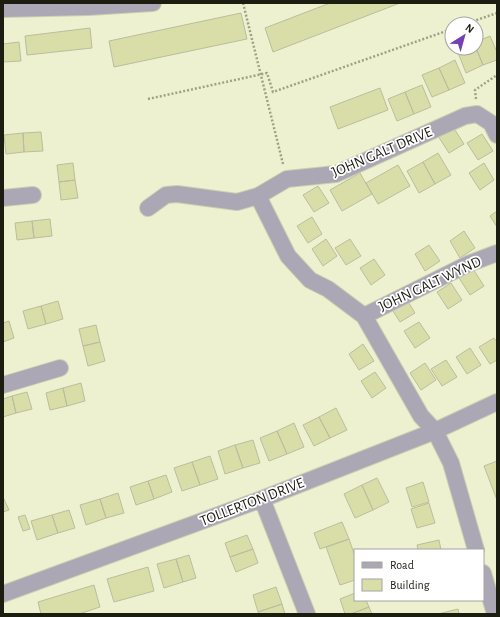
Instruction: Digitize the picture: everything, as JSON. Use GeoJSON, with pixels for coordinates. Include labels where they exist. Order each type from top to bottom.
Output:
{"type":"FeatureCollection","features":[{"type":"Feature","properties":{"kind":"street"},"geometry":{"type":"LineString","coordinates":[[3,9],[89,7],[153,3]]}},
{"type":"Feature","properties":{"kind":"street"},"geometry":{"type":"LineString","coordinates":[[477,114],[491,123],[497,135]]}},
{"type":"Feature","properties":{"kind":"street","name":"JOHN GALT DRIVE"},"geometry":{"type":"LineString","coordinates":[[148,208],[166,195],[178,194],[237,202],[258,196],[287,179],[336,174],[465,116],[477,114]]}},
{"type":"Feature","properties":{"kind":"street"},"geometry":{"type":"LineString","coordinates":[[3,198],[33,196]]}},
{"type":"Feature","properties":{"kind":"street"},"geometry":{"type":"LineString","coordinates":[[258,196],[288,256],[310,280],[328,289],[364,316],[421,416],[435,432],[451,463],[476,549]]}},
{"type":"Feature","properties":{"kind":"street","name":"JOHN GALT WYND"},"geometry":{"type":"LineString","coordinates":[[364,316],[468,264],[497,253]]}},
{"type":"Feature","properties":{"kind":"street"},"geometry":{"type":"LineString","coordinates":[[3,385],[60,368]]}},
{"type":"Feature","properties":{"kind":"street","name":"TOLLERTON DRIVE"},"geometry":{"type":"LineString","coordinates":[[3,594],[262,499],[435,432],[497,402]]}},
{"type":"Feature","properties":{"kind":"street"},"geometry":{"type":"LineString","coordinates":[[262,499],[307,614]]}},
{"type":"Feature","properties":{"kind":"street"},"geometry":{"type":"LineString","coordinates":[[484,576],[495,614]]}},
{"type":"Feature","properties":{"kind":"path"},"geometry":{"type":"LineString","coordinates":[[243,3],[287,179]]}},
{"type":"Feature","properties":{"kind":"path"},"geometry":{"type":"LineString","coordinates":[[484,17],[497,13]]}},
{"type":"Feature","properties":{"kind":"path"},"geometry":{"type":"LineString","coordinates":[[148,99],[267,73],[273,92],[444,32]]}},
{"type":"Feature","properties":{"kind":"path"},"geometry":{"type":"LineString","coordinates":[[477,114],[475,90],[497,75]]}},
{"type":"Feature","properties":{"kind":"building"},"geometry":{"type":"Polygon","coordinates":[[[330,3],[400,3],[273,52],[265,28],[330,3]]]}},
{"type":"Feature","properties":{"kind":"building"},"geometry":{"type":"Polygon","coordinates":[[[241,13],[247,39],[114,67],[109,41],[241,13]]]}},
{"type":"Feature","properties":{"kind":"building"},"geometry":{"type":"Polygon","coordinates":[[[90,28],[92,48],[27,55],[25,36],[90,28]]]}},
{"type":"Feature","properties":{"kind":"building"},"geometry":{"type":"Polygon","coordinates":[[[490,36],[497,52],[497,60],[483,65],[479,56],[484,56],[484,39],[490,36]]]}},
{"type":"Feature","properties":{"kind":"building"},"geometry":{"type":"Polygon","coordinates":[[[19,42],[21,61],[3,62],[3,44],[19,42]]]}},
{"type":"Feature","properties":{"kind":"building"},"geometry":{"type":"Polygon","coordinates":[[[459,56],[479,56],[483,65],[466,73],[459,56]]]}},
{"type":"Feature","properties":{"kind":"building"},"geometry":{"type":"Polygon","coordinates":[[[455,60],[465,83],[449,90],[439,68],[455,60]]]}},
{"type":"Feature","properties":{"kind":"building"},"geometry":{"type":"Polygon","coordinates":[[[439,68],[449,90],[432,97],[422,75],[439,68]]]}},
{"type":"Feature","properties":{"kind":"building"},"geometry":{"type":"Polygon","coordinates":[[[422,85],[431,107],[414,114],[405,92],[422,85]]]}},
{"type":"Feature","properties":{"kind":"building"},"geometry":{"type":"Polygon","coordinates":[[[380,88],[388,110],[338,129],[330,107],[380,88]]]}},
{"type":"Feature","properties":{"kind":"building"},"geometry":{"type":"Polygon","coordinates":[[[405,92],[414,114],[397,121],[388,99],[405,92]]]}},
{"type":"Feature","properties":{"kind":"building"},"geometry":{"type":"Polygon","coordinates":[[[453,127],[464,144],[449,153],[438,136],[453,127]]]}},
{"type":"Feature","properties":{"kind":"building"},"geometry":{"type":"Polygon","coordinates":[[[41,132],[43,151],[24,152],[23,133],[41,132]]]}},
{"type":"Feature","properties":{"kind":"building"},"geometry":{"type":"Polygon","coordinates":[[[23,133],[24,152],[6,154],[4,135],[23,133]]]}},
{"type":"Feature","properties":{"kind":"building"},"geometry":{"type":"Polygon","coordinates":[[[482,134],[493,151],[478,160],[467,143],[482,134]]]}},
{"type":"Feature","properties":{"kind":"building"},"geometry":{"type":"Polygon","coordinates":[[[438,153],[451,175],[435,184],[423,162],[438,153]]]}},
{"type":"Feature","properties":{"kind":"building"},"geometry":{"type":"Polygon","coordinates":[[[423,162],[435,184],[419,193],[407,171],[423,162]]]}},
{"type":"Feature","properties":{"kind":"building"},"geometry":{"type":"Polygon","coordinates":[[[73,163],[75,180],[59,182],[57,165],[73,163]]]}},
{"type":"Feature","properties":{"kind":"building"},"geometry":{"type":"Polygon","coordinates":[[[484,163],[494,180],[480,190],[469,173],[484,163]]]}},
{"type":"Feature","properties":{"kind":"building"},"geometry":{"type":"Polygon","coordinates":[[[398,165],[410,186],[378,204],[366,183],[398,165]]]}},
{"type":"Feature","properties":{"kind":"building"},"geometry":{"type":"Polygon","coordinates":[[[360,173],[372,194],[342,211],[330,190],[360,173]]]}},
{"type":"Feature","properties":{"kind":"building"},"geometry":{"type":"Polygon","coordinates":[[[75,180],[78,198],[61,200],[59,182],[75,180]]]}},
{"type":"Feature","properties":{"kind":"building"},"geometry":{"type":"Polygon","coordinates":[[[318,186],[329,203],[314,212],[303,195],[318,186]]]}},
{"type":"Feature","properties":{"kind":"building"},"geometry":{"type":"Polygon","coordinates":[[[497,211],[497,227],[490,216],[497,211]]]}},
{"type":"Feature","properties":{"kind":"building"},"geometry":{"type":"Polygon","coordinates":[[[312,217],[322,234],[308,243],[297,226],[312,217]]]}},
{"type":"Feature","properties":{"kind":"building"},"geometry":{"type":"Polygon","coordinates":[[[50,219],[52,236],[34,238],[32,221],[50,219]]]}},
{"type":"Feature","properties":{"kind":"building"},"geometry":{"type":"Polygon","coordinates":[[[32,221],[34,238],[17,240],[15,223],[32,221]]]}},
{"type":"Feature","properties":{"kind":"building"},"geometry":{"type":"Polygon","coordinates":[[[464,231],[475,248],[460,258],[450,241],[464,231]]]}},
{"type":"Feature","properties":{"kind":"building"},"geometry":{"type":"Polygon","coordinates":[[[326,239],[337,256],[323,266],[312,249],[326,239]]]}},
{"type":"Feature","properties":{"kind":"building"},"geometry":{"type":"Polygon","coordinates":[[[350,239],[361,256],[346,265],[335,248],[350,239]]]}},
{"type":"Feature","properties":{"kind":"building"},"geometry":{"type":"Polygon","coordinates":[[[429,245],[440,261],[425,271],[415,254],[429,245]]]}},
{"type":"Feature","properties":{"kind":"building"},"geometry":{"type":"Polygon","coordinates":[[[374,259],[385,275],[371,285],[360,268],[374,259]]]}},
{"type":"Feature","properties":{"kind":"building"},"geometry":{"type":"Polygon","coordinates":[[[473,269],[484,286],[470,295],[459,278],[473,269]]]}},
{"type":"Feature","properties":{"kind":"building"},"geometry":{"type":"Polygon","coordinates":[[[451,283],[462,300],[448,309],[437,292],[451,283]]]}},
{"type":"Feature","properties":{"kind":"building"},"geometry":{"type":"Polygon","coordinates":[[[407,300],[415,313],[400,322],[391,308],[407,300]]]}},
{"type":"Feature","properties":{"kind":"building"},"geometry":{"type":"Polygon","coordinates":[[[58,301],[63,319],[46,324],[41,306],[58,301]]]}},
{"type":"Feature","properties":{"kind":"building"},"geometry":{"type":"Polygon","coordinates":[[[41,306],[46,324],[28,329],[23,311],[41,306]]]}},
{"type":"Feature","properties":{"kind":"building"},"geometry":{"type":"Polygon","coordinates":[[[9,321],[14,338],[3,342],[3,323],[9,321]]]}},
{"type":"Feature","properties":{"kind":"building"},"geometry":{"type":"Polygon","coordinates":[[[419,322],[430,338],[415,348],[404,331],[419,322]]]}},
{"type":"Feature","properties":{"kind":"building"},"geometry":{"type":"Polygon","coordinates":[[[96,325],[100,342],[83,346],[79,329],[96,325]]]}},
{"type":"Feature","properties":{"kind":"building"},"geometry":{"type":"Polygon","coordinates":[[[494,338],[497,342],[497,360],[490,364],[479,347],[494,338]]]}},
{"type":"Feature","properties":{"kind":"building"},"geometry":{"type":"Polygon","coordinates":[[[100,342],[105,361],[88,366],[83,346],[100,342]]]}},
{"type":"Feature","properties":{"kind":"building"},"geometry":{"type":"Polygon","coordinates":[[[363,344],[374,361],[359,370],[349,354],[363,344]]]}},
{"type":"Feature","properties":{"kind":"building"},"geometry":{"type":"Polygon","coordinates":[[[470,348],[481,365],[467,374],[456,357],[470,348]]]}},
{"type":"Feature","properties":{"kind":"building"},"geometry":{"type":"Polygon","coordinates":[[[446,360],[457,377],[442,386],[431,369],[446,360]]]}},
{"type":"Feature","properties":{"kind":"building"},"geometry":{"type":"Polygon","coordinates":[[[425,363],[436,380],[421,390],[410,373],[425,363]]]}},
{"type":"Feature","properties":{"kind":"building"},"geometry":{"type":"Polygon","coordinates":[[[375,372],[386,388],[372,398],[361,381],[375,372]]]}},
{"type":"Feature","properties":{"kind":"building"},"geometry":{"type":"Polygon","coordinates":[[[81,383],[85,401],[67,406],[63,388],[81,383]]]}},
{"type":"Feature","properties":{"kind":"building"},"geometry":{"type":"Polygon","coordinates":[[[63,388],[67,406],[50,410],[46,393],[63,388]]]}},
{"type":"Feature","properties":{"kind":"building"},"geometry":{"type":"Polygon","coordinates":[[[27,392],[32,409],[16,413],[12,396],[27,392]]]}},
{"type":"Feature","properties":{"kind":"building"},"geometry":{"type":"Polygon","coordinates":[[[12,396],[16,413],[3,417],[3,399],[12,396]]]}},
{"type":"Feature","properties":{"kind":"building"},"geometry":{"type":"Polygon","coordinates":[[[336,408],[347,430],[330,438],[319,417],[336,408]]]}},
{"type":"Feature","properties":{"kind":"building"},"geometry":{"type":"Polygon","coordinates":[[[319,417],[330,438],[314,446],[303,425],[319,417]]]}},
{"type":"Feature","properties":{"kind":"building"},"geometry":{"type":"Polygon","coordinates":[[[294,423],[304,447],[287,454],[277,431],[294,423]]]}},
{"type":"Feature","properties":{"kind":"building"},"geometry":{"type":"Polygon","coordinates":[[[277,431],[287,454],[269,461],[260,438],[277,431]]]}},
{"type":"Feature","properties":{"kind":"building"},"geometry":{"type":"Polygon","coordinates":[[[253,440],[260,463],[243,468],[235,445],[253,440]]]}},
{"type":"Feature","properties":{"kind":"building"},"geometry":{"type":"Polygon","coordinates":[[[235,445],[243,468],[225,474],[218,451],[235,445]]]}},
{"type":"Feature","properties":{"kind":"building"},"geometry":{"type":"Polygon","coordinates":[[[210,456],[218,479],[200,485],[192,462],[210,456]]]}},
{"type":"Feature","properties":{"kind":"building"},"geometry":{"type":"Polygon","coordinates":[[[497,461],[497,500],[484,466],[497,461]]]}},
{"type":"Feature","properties":{"kind":"building"},"geometry":{"type":"Polygon","coordinates":[[[192,462],[200,485],[182,491],[174,468],[192,462]]]}},
{"type":"Feature","properties":{"kind":"building"},"geometry":{"type":"Polygon","coordinates":[[[166,475],[172,492],[154,499],[148,481],[166,475]]]}},
{"type":"Feature","properties":{"kind":"building"},"geometry":{"type":"Polygon","coordinates":[[[377,478],[389,502],[373,510],[362,485],[377,478]]]}},
{"type":"Feature","properties":{"kind":"building"},"geometry":{"type":"Polygon","coordinates":[[[148,481],[154,499],[136,505],[130,487],[148,481]]]}},
{"type":"Feature","properties":{"kind":"building"},"geometry":{"type":"Polygon","coordinates":[[[423,482],[429,502],[412,507],[406,488],[423,482]]]}},
{"type":"Feature","properties":{"kind":"building"},"geometry":{"type":"Polygon","coordinates":[[[362,485],[373,510],[355,518],[344,494],[362,485]]]}},
{"type":"Feature","properties":{"kind":"building"},"geometry":{"type":"Polygon","coordinates":[[[118,493],[124,513],[106,518],[100,499],[118,493]]]}},
{"type":"Feature","properties":{"kind":"building"},"geometry":{"type":"Polygon","coordinates":[[[3,497],[9,510],[3,512],[3,497]]]}},
{"type":"Feature","properties":{"kind":"building"},"geometry":{"type":"Polygon","coordinates":[[[100,499],[106,518],[86,525],[80,505],[100,499]]]}},
{"type":"Feature","properties":{"kind":"building"},"geometry":{"type":"Polygon","coordinates":[[[429,503],[435,523],[417,528],[411,509],[429,503]]]}},
{"type":"Feature","properties":{"kind":"building"},"geometry":{"type":"Polygon","coordinates":[[[69,510],[75,528],[58,533],[52,515],[69,510]]]}},
{"type":"Feature","properties":{"kind":"building"},"geometry":{"type":"Polygon","coordinates":[[[25,515],[30,529],[23,531],[18,517],[25,515]]]}},
{"type":"Feature","properties":{"kind":"building"},"geometry":{"type":"Polygon","coordinates":[[[52,515],[58,533],[37,540],[31,521],[52,515]]]}},
{"type":"Feature","properties":{"kind":"building"},"geometry":{"type":"Polygon","coordinates":[[[342,522],[349,539],[320,549],[314,533],[342,522]]]}},
{"type":"Feature","properties":{"kind":"building"},"geometry":{"type":"Polygon","coordinates":[[[247,535],[253,549],[230,557],[225,543],[247,535]]]}},
{"type":"Feature","properties":{"kind":"building"},"geometry":{"type":"Polygon","coordinates":[[[349,539],[354,553],[354,580],[340,585],[326,547],[349,539]]]}},
{"type":"Feature","properties":{"kind":"building"},"geometry":{"type":"Polygon","coordinates":[[[439,540],[441,549],[418,549],[417,545],[439,540]]]}},
{"type":"Feature","properties":{"kind":"building"},"geometry":{"type":"Polygon","coordinates":[[[253,549],[258,563],[236,572],[230,557],[253,549]]]}},
{"type":"Feature","properties":{"kind":"building"},"geometry":{"type":"Polygon","coordinates":[[[189,555],[196,578],[183,582],[176,559],[189,555]]]}},
{"type":"Feature","properties":{"kind":"building"},"geometry":{"type":"Polygon","coordinates":[[[176,559],[183,582],[164,588],[157,564],[176,559]]]}},
{"type":"Feature","properties":{"kind":"building"},"geometry":{"type":"Polygon","coordinates":[[[148,567],[154,591],[114,602],[107,579],[148,567]]]}},
{"type":"Feature","properties":{"kind":"building"},"geometry":{"type":"Polygon","coordinates":[[[94,585],[100,607],[79,614],[41,614],[38,602],[94,585]]]}},
{"type":"Feature","properties":{"kind":"building"},"geometry":{"type":"Polygon","coordinates":[[[276,587],[282,604],[258,612],[253,595],[276,587]]]}},
{"type":"Feature","properties":{"kind":"building"},"geometry":{"type":"Polygon","coordinates":[[[354,593],[354,601],[366,601],[369,607],[351,614],[345,614],[340,599],[354,593]]]}},
{"type":"Feature","properties":{"kind":"building"},"geometry":{"type":"Polygon","coordinates":[[[282,604],[285,614],[259,614],[258,612],[282,604]]]}},
{"type":"Feature","properties":{"kind":"building"},"geometry":{"type":"Polygon","coordinates":[[[369,607],[372,614],[351,614],[369,607]]]}},
{"type":"Feature","properties":{"kind":"building"},"geometry":{"type":"Polygon","coordinates":[[[458,609],[459,614],[438,614],[458,609]]]}}]}
